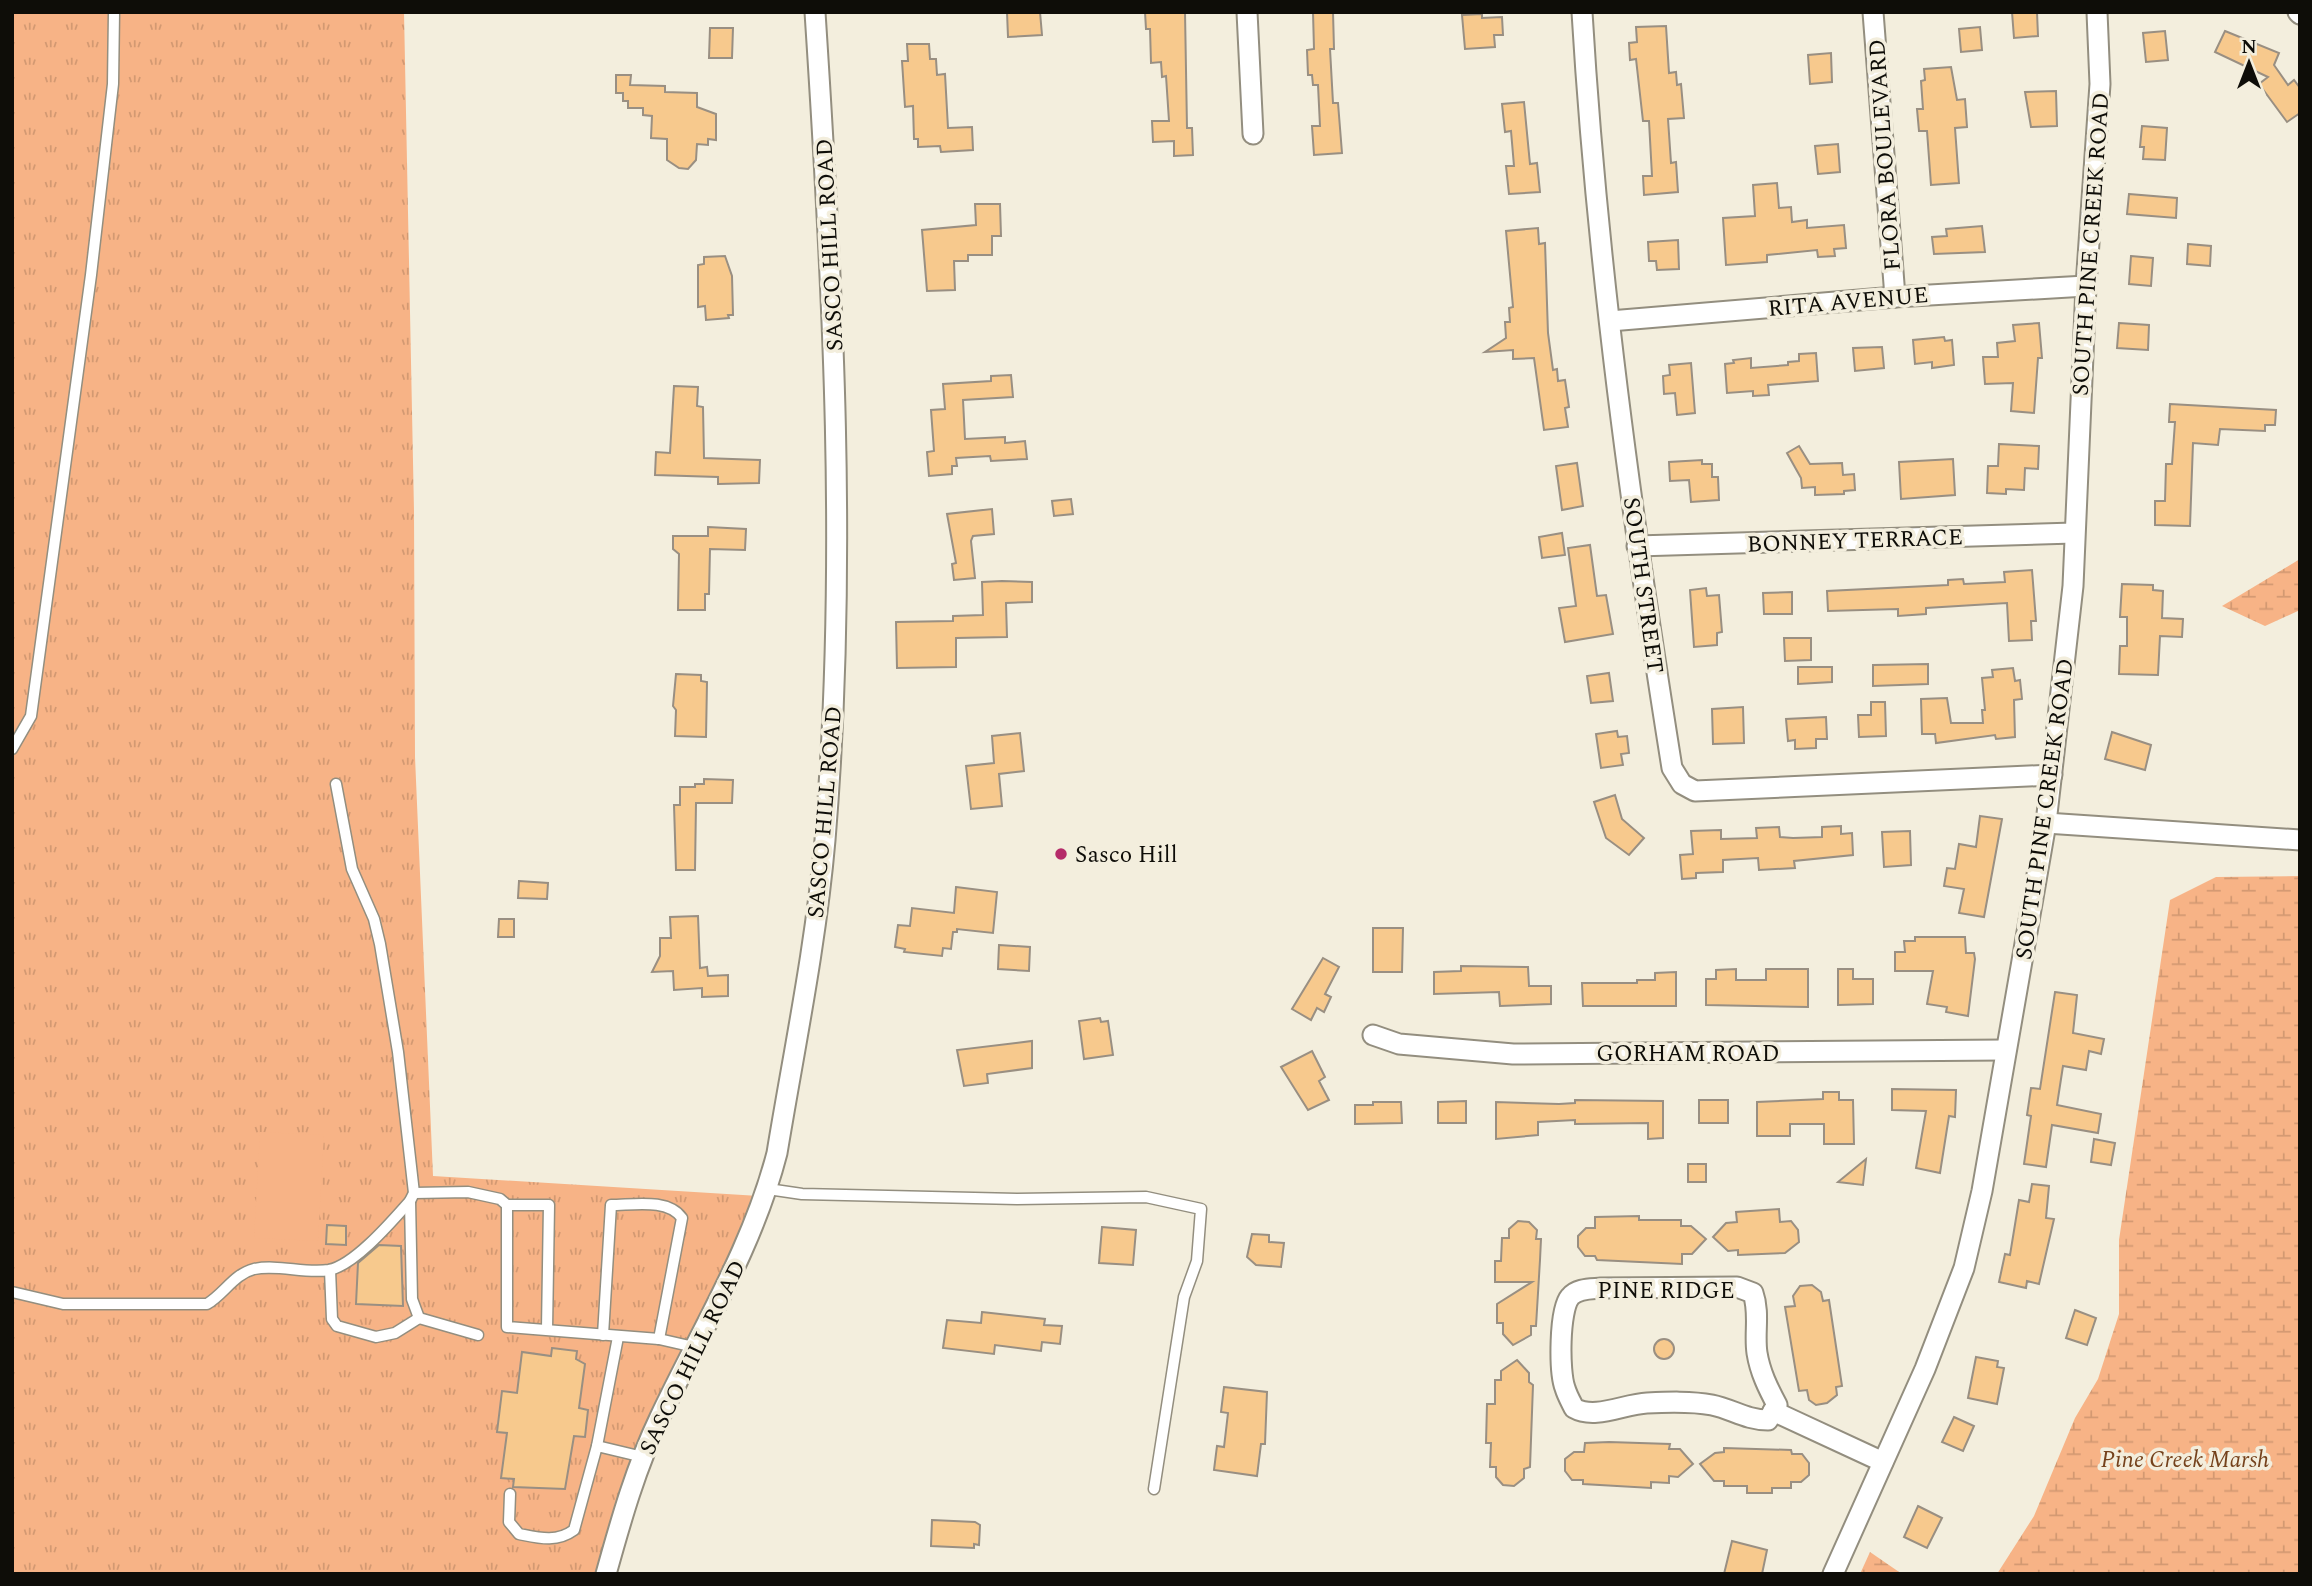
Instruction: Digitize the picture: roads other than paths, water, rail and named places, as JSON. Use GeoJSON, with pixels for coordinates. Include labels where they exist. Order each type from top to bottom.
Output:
{"type":"FeatureCollection","features":[{"type":"Feature","properties":{"kind":"street","name":"SASCO HILL ROAD"},"geometry":{"type":"LineString","coordinates":[[606,1574],[643,1457],[734,1269],[768,1189],[814,927],[825,842],[838,562],[837,407],[815,12]]}},
{"type":"Feature","properties":{"kind":"street"},"geometry":{"type":"LineString","coordinates":[[1247,12],[1253,134]]}},
{"type":"Feature","properties":{"kind":"street","name":"SOUTH STREET"},"geometry":{"type":"LineString","coordinates":[[1582,12],[1610,321],[1637,547],[1672,768],[1682,785],[1695,791],[2052,775]]}},
{"type":"Feature","properties":{"kind":"street","name":"FLORA BOULEVARD"},"geometry":{"type":"LineString","coordinates":[[1873,12],[1895,297]]}},
{"type":"Feature","properties":{"kind":"street","name":"SOUTH PINE CREEK ROAD"},"geometry":{"type":"LineString","coordinates":[[1833,1574],[1944,1323],[1964,1268],[1982,1191],[2046,823],[2068,638],[2086,286],[2100,84],[2097,12]]}},
{"type":"Feature","properties":{"kind":"street","name":"RITA AVENUE"},"geometry":{"type":"LineString","coordinates":[[1610,321],[1895,297],[2086,286]]}},
{"type":"Feature","properties":{"kind":"street","name":"BONNEY TERRACE"},"geometry":{"type":"LineString","coordinates":[[1637,547],[2074,533]]}},
{"type":"Feature","properties":{"kind":"street"},"geometry":{"type":"LineString","coordinates":[[2046,823],[2300,839]]}},
{"type":"Feature","properties":{"kind":"street","name":"GORHAM ROAD"},"geometry":{"type":"LineString","coordinates":[[1373,1035],[1399,1044],[1513,1054],[2005,1050]]}},
{"type":"Feature","properties":{"kind":"street","name":"PINE RIDGE"},"geometry":{"type":"LineString","coordinates":[[1737,1287],[1753,1293],[1758,1307],[1757,1353],[1764,1380],[1777,1405],[1773,1411],[1768,1420],[1751,1420],[1714,1405],[1672,1402],[1628,1404],[1593,1413],[1582,1413],[1574,1408],[1564,1388],[1562,1370],[1564,1310],[1570,1296],[1582,1290],[1601,1288],[1624,1291],[1737,1287]]}},
{"type":"Feature","properties":{"kind":"street"},"geometry":{"type":"LineString","coordinates":[[1773,1411],[1883,1462]]}},
{"type":"Feature","properties":{"kind":"lane"},"geometry":{"type":"LineString","coordinates":[[12,749],[31,716],[77,391],[113,84],[114,12]]}},
{"type":"Feature","properties":{"kind":"lane"},"geometry":{"type":"LineString","coordinates":[[336,784],[352,869],[374,919],[380,944],[400,1064],[412,1197],[412,1299],[419,1318]]}},
{"type":"Feature","properties":{"kind":"lane"},"geometry":{"type":"LineString","coordinates":[[768,1189],[802,1194],[1017,1199],[1146,1196],[1200,1209],[1197,1261],[1184,1297],[1154,1489]]}},
{"type":"Feature","properties":{"kind":"lane"},"geometry":{"type":"LineString","coordinates":[[12,1292],[63,1304],[207,1304],[221,1296],[240,1275],[254,1269],[330,1270],[350,1260],[412,1197],[468,1192],[500,1199],[508,1205],[549,1205],[547,1329]]}},
{"type":"Feature","properties":{"kind":"lane"},"geometry":{"type":"LineString","coordinates":[[508,1205],[507,1327],[659,1339],[694,1347]]}},
{"type":"Feature","properties":{"kind":"lane"},"geometry":{"type":"LineString","coordinates":[[603,1335],[611,1205],[659,1205],[677,1211],[682,1219],[659,1339]]}},
{"type":"Feature","properties":{"kind":"lane"},"geometry":{"type":"LineString","coordinates":[[330,1270],[332,1319],[337,1326],[376,1337],[395,1334],[419,1318],[478,1335]]}},
{"type":"Feature","properties":{"kind":"lane"},"geometry":{"type":"LineString","coordinates":[[510,1494],[509,1522],[519,1534],[550,1539],[564,1537],[574,1530],[597,1446],[618,1337]]}},
{"type":"Feature","properties":{"kind":"lane"},"geometry":{"type":"LineString","coordinates":[[597,1446],[643,1457]]}},
{"type":"Feature","properties":{"kind":"place","name":"Sasco Hill"},"geometry":{"type":"Point","coordinates":[1061,854]}},
{"type":"Feature","properties":{"kind":"park label","name":"Pine Creek Marsh"},"geometry":{"type":"Point","coordinates":[2185,1459]}}]}
